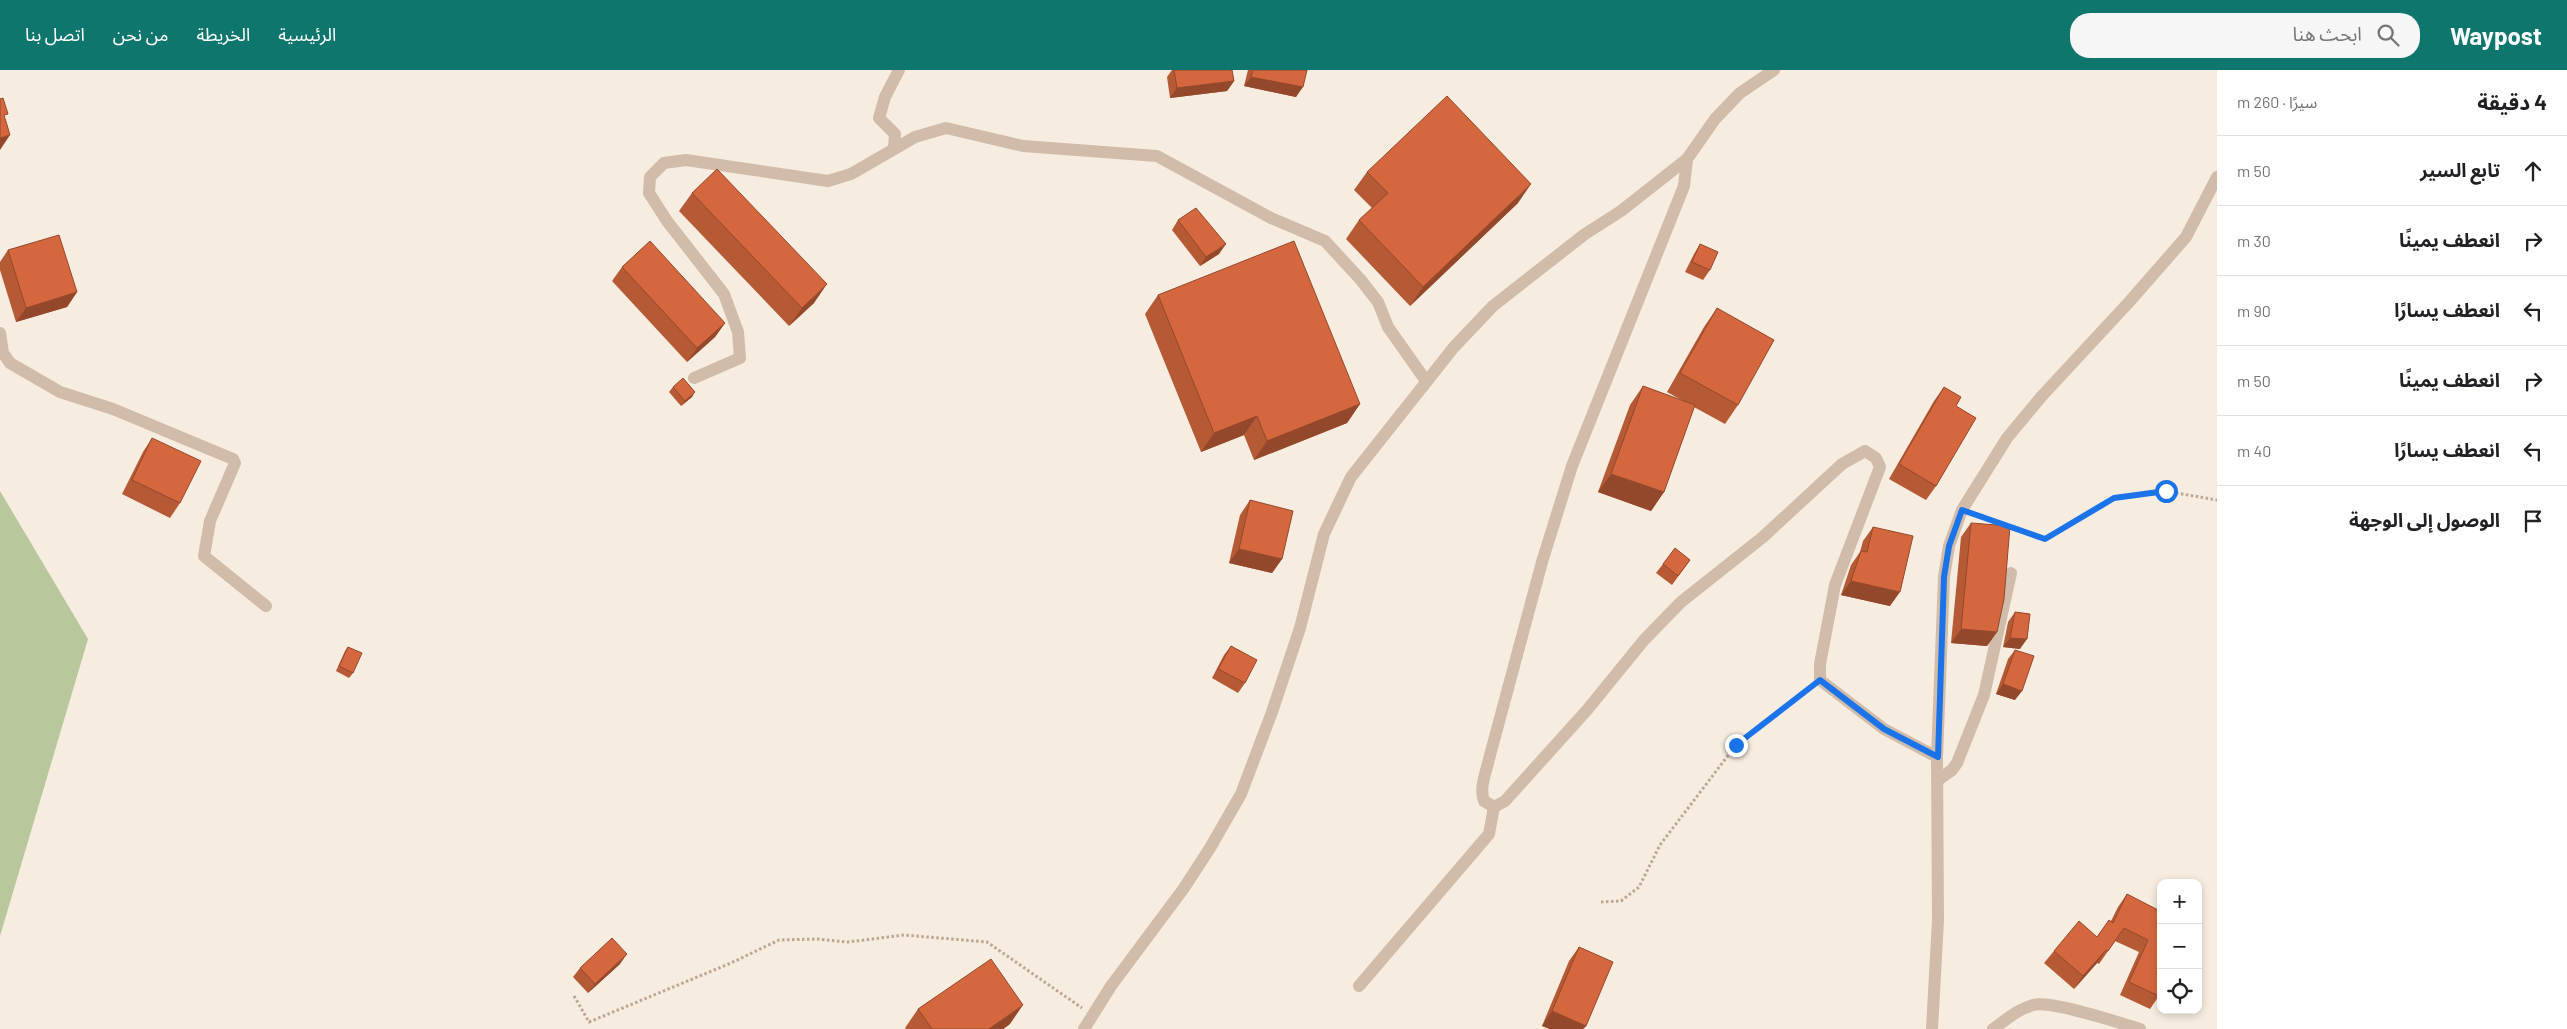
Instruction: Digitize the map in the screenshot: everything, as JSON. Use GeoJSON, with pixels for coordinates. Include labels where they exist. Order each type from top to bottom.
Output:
{"type":"FeatureCollection","features":[{"type":"Feature","properties":{"kind":"street"},"geometry":{"type":"LineString","coordinates":[[894,148],[895,134],[879,118],[885,97],[899,70]]}},
{"type":"Feature","properties":{"kind":"street"},"geometry":{"type":"LineString","coordinates":[[1084,1029],[1111,986],[1189,880],[1241,794],[1272,712],[1300,628],[1324,534],[1351,477],[1454,347],[1493,306],[1687,159],[1721,113],[1740,93],[1774,70]]}},
{"type":"Feature","properties":{"kind":"street"},"geometry":{"type":"LineString","coordinates":[[694,378],[740,358],[738,332],[724,294],[666,221],[649,193],[650,177],[664,163],[686,160],[828,181],[851,174],[915,137],[946,128],[1023,146],[1157,156],[1271,218],[1325,241],[1378,302],[1388,327],[1426,381]]}},
{"type":"Feature","properties":{"kind":"street"},"geometry":{"type":"LineString","coordinates":[[1494,807],[1484,801],[1482,795],[1483,782],[1542,562],[1572,466],[1684,186],[1687,159]]}},
{"type":"Feature","properties":{"kind":"street"},"geometry":{"type":"LineString","coordinates":[[1932,1029],[1938,920],[1938,757],[1944,577],[1949,546],[1962,510],[2007,438],[2040,397],[2130,301],[2186,237],[2203,208],[2217,177]]}},
{"type":"Feature","properties":{"kind":"street"},"geometry":{"type":"LineString","coordinates":[[0,333],[3,353],[10,363],[60,392],[113,409],[233,459],[235,463],[210,522],[204,556],[266,606]]}},
{"type":"Feature","properties":{"kind":"street"},"geometry":{"type":"LineString","coordinates":[[1494,807],[1505,801],[1586,710],[1644,640],[1681,602],[1763,537],[1842,464],[1860,453],[1869,452],[1879,463],[1879,472],[1835,585],[1820,664],[1820,680],[1884,729],[1938,757]]}},
{"type":"Feature","properties":{"kind":"street"},"geometry":{"type":"LineString","coordinates":[[1938,780],[1952,770],[1957,763],[1984,694],[2011,573]]}},
{"type":"Feature","properties":{"kind":"street"},"geometry":{"type":"LineString","coordinates":[[1359,986],[1489,834],[1494,807]]}},
{"type":"Feature","properties":{"kind":"street"},"geometry":{"type":"LineString","coordinates":[[1993,1029],[2019,1011],[2035,1004],[2056,1006],[2140,1029]]}},
{"type":"Feature","properties":{"kind":"path"},"geometry":{"type":"LineString","coordinates":[[1962,510],[2045,539],[2114,498],[2166,491],[2217,500]]}},
{"type":"Feature","properties":{"kind":"path"},"geometry":{"type":"LineString","coordinates":[[1601,902],[1621,901],[1639,887],[1660,845],[1736,745],[1820,680]]}},
{"type":"Feature","properties":{"kind":"path"},"geometry":{"type":"LineString","coordinates":[[574,996],[589,1022],[779,940],[818,939],[848,942],[904,935],[987,942],[1092,1016]]}},
{"type":"Feature","properties":{"kind":"green space"},"geometry":{"type":"Polygon","coordinates":[[[0,491],[88,639],[0,936],[0,491]]]}},
{"type":"Feature","properties":{"kind":"building"},"geometry":{"type":"Polygon","coordinates":[[[1174,70],[1232,70],[1234,81],[1177,88],[1174,70]]]}},
{"type":"Feature","properties":{"kind":"building"},"geometry":{"type":"Polygon","coordinates":[[[1253,70],[1307,70],[1303,87],[1251,77],[1253,70]]]}},
{"type":"Feature","properties":{"kind":"building"},"geometry":{"type":"Polygon","coordinates":[[[1447,96],[1531,184],[1423,287],[1359,220],[1388,193],[1367,172],[1447,96]]]}},
{"type":"Feature","properties":{"kind":"building"},"geometry":{"type":"Polygon","coordinates":[[[3,98],[8,114],[4,115],[10,135],[0,138],[0,99],[3,98]]]}},
{"type":"Feature","properties":{"kind":"building"},"geometry":{"type":"Polygon","coordinates":[[[717,169],[827,284],[802,308],[692,193],[717,169]]]}},
{"type":"Feature","properties":{"kind":"building"},"geometry":{"type":"Polygon","coordinates":[[[1196,208],[1226,244],[1206,257],[1178,220],[1196,208]]]}},
{"type":"Feature","properties":{"kind":"building"},"geometry":{"type":"Polygon","coordinates":[[[59,235],[77,292],[26,308],[8,250],[59,235]]]}},
{"type":"Feature","properties":{"kind":"building"},"geometry":{"type":"Polygon","coordinates":[[[650,241],[725,323],[697,348],[622,267],[650,241]]]}},
{"type":"Feature","properties":{"kind":"building"},"geometry":{"type":"Polygon","coordinates":[[[1294,241],[1360,404],[1267,441],[1257,416],[1214,433],[1158,295],[1294,241]]]}},
{"type":"Feature","properties":{"kind":"building"},"geometry":{"type":"Polygon","coordinates":[[[1700,244],[1718,252],[1710,270],[1692,262],[1700,244]]]}},
{"type":"Feature","properties":{"kind":"building"},"geometry":{"type":"Polygon","coordinates":[[[1717,308],[1774,340],[1738,405],[1680,373],[1717,308]]]}},
{"type":"Feature","properties":{"kind":"building"},"geometry":{"type":"Polygon","coordinates":[[[683,378],[695,392],[685,401],[673,387],[683,378]]]}},
{"type":"Feature","properties":{"kind":"building"},"geometry":{"type":"Polygon","coordinates":[[[1643,386],[1695,405],[1664,492],[1611,474],[1643,386]]]}},
{"type":"Feature","properties":{"kind":"building"},"geometry":{"type":"Polygon","coordinates":[[[1944,387],[1961,397],[1956,406],[1976,418],[1936,486],[1899,464],[1944,387]]]}},
{"type":"Feature","properties":{"kind":"building"},"geometry":{"type":"Polygon","coordinates":[[[152,438],[201,461],[180,503],[132,480],[152,438]]]}},
{"type":"Feature","properties":{"kind":"building"},"geometry":{"type":"Polygon","coordinates":[[[1250,500],[1293,511],[1282,559],[1239,549],[1250,500]]]}},
{"type":"Feature","properties":{"kind":"building"},"geometry":{"type":"Polygon","coordinates":[[[1971,523],[2010,526],[2004,599],[1997,632],[1961,629],[1971,523]]]}},
{"type":"Feature","properties":{"kind":"building"},"geometry":{"type":"Polygon","coordinates":[[[1873,527],[1913,536],[1900,592],[1851,581],[1861,551],[1867,552],[1873,527]]]}},
{"type":"Feature","properties":{"kind":"building"},"geometry":{"type":"Polygon","coordinates":[[[1675,548],[1690,560],[1678,576],[1663,564],[1675,548]]]}},
{"type":"Feature","properties":{"kind":"building"},"geometry":{"type":"Polygon","coordinates":[[[2015,612],[2030,614],[2027,639],[2010,638],[2015,612]]]}},
{"type":"Feature","properties":{"kind":"building"},"geometry":{"type":"Polygon","coordinates":[[[1231,646],[1257,660],[1245,683],[1218,669],[1231,646]]]}},
{"type":"Feature","properties":{"kind":"building"},"geometry":{"type":"Polygon","coordinates":[[[348,647],[362,653],[353,673],[339,666],[348,647]]]}},
{"type":"Feature","properties":{"kind":"building"},"geometry":{"type":"Polygon","coordinates":[[[2015,650],[2034,656],[2022,691],[2003,684],[2015,650]]]}},
{"type":"Feature","properties":{"kind":"building"},"geometry":{"type":"Polygon","coordinates":[[[2127,894],[2157,909],[2157,995],[2129,982],[2148,940],[2124,928],[2108,951],[2106,950],[2083,976],[2054,951],[2079,921],[2097,937],[2109,920],[2113,923],[2127,894]]]}},
{"type":"Feature","properties":{"kind":"building"},"geometry":{"type":"Polygon","coordinates":[[[612,938],[627,954],[595,984],[580,968],[612,938]]]}},
{"type":"Feature","properties":{"kind":"building"},"geometry":{"type":"Polygon","coordinates":[[[1579,947],[1613,962],[1586,1026],[1552,1011],[1579,947]]]}},
{"type":"Feature","properties":{"kind":"building"},"geometry":{"type":"Polygon","coordinates":[[[991,959],[1023,1005],[989,1029],[932,1029],[918,1009],[991,959]]]}},
{"type":"Feature","properties":{"kind":"route"},"geometry":{"type":"LineString","coordinates":[[1736,745],[1820,680],[1830,690],[1884,729],[1923,751],[1938,757],[1944,577],[1949,546],[1962,510],[2045,539],[2114,498],[2166,491]]}}]}
